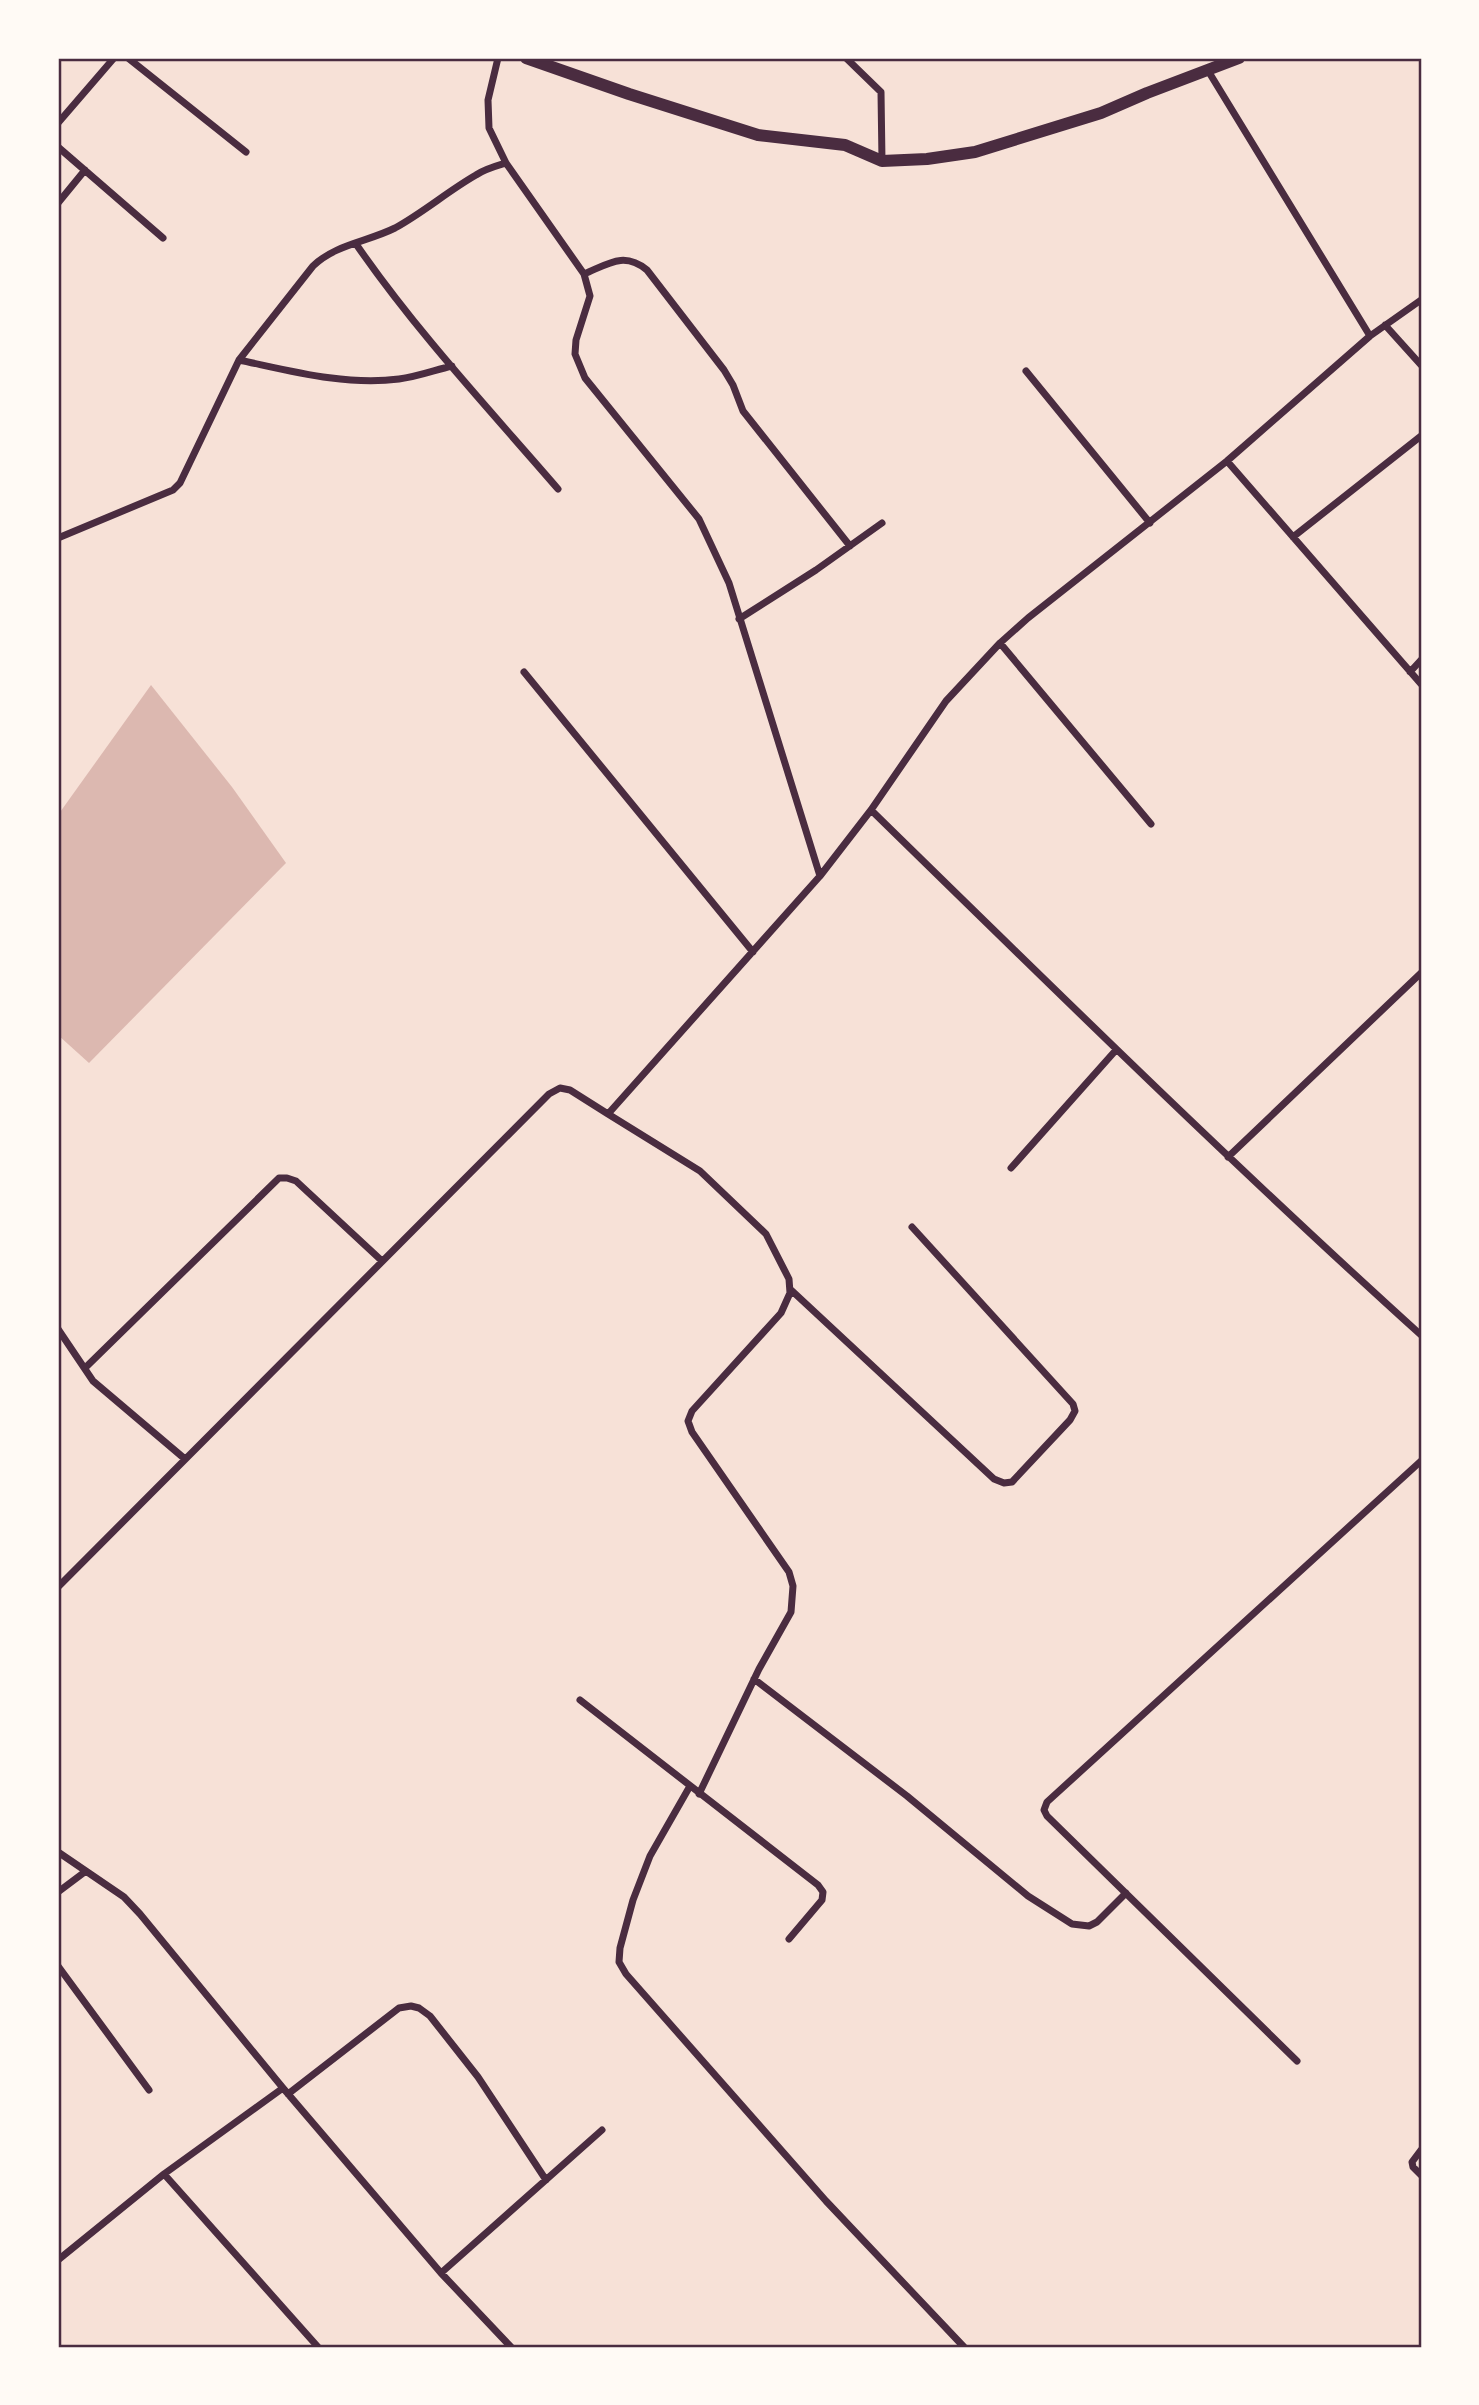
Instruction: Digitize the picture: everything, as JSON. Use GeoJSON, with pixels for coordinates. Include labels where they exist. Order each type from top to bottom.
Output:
{"type":"FeatureCollection","features":[{"type":"Feature","properties":{"kind":"street"},"geometry":{"type":"LineString","coordinates":[[58,123],[114,58]]}},
{"type":"Feature","properties":{"kind":"street"},"geometry":{"type":"LineString","coordinates":[[128,58],[246,152]]}},
{"type":"Feature","properties":{"kind":"street"},"geometry":{"type":"LineString","coordinates":[[498,58],[488,100],[489,128],[506,163],[584,274],[590,296],[576,340],[575,354],[579,367],[585,378],[699,519],[729,583],[820,876]]}},
{"type":"Feature","properties":{"kind":"street"},"geometry":{"type":"LineString","coordinates":[[526,58],[758,135],[845,145],[883,161],[927,159],[975,152],[1101,113],[1240,58]]}},
{"type":"Feature","properties":{"kind":"street"},"geometry":{"type":"LineString","coordinates":[[846,58],[881,92],[883,161]]}},
{"type":"Feature","properties":{"kind":"street"},"geometry":{"type":"LineString","coordinates":[[1207,69],[1370,336]]}},
{"type":"Feature","properties":{"kind":"street"},"geometry":{"type":"LineString","coordinates":[[58,147],[163,238]]}},
{"type":"Feature","properties":{"kind":"street"},"geometry":{"type":"LineString","coordinates":[[58,538],[173,490],[180,483],[239,360],[313,266],[324,256],[337,248],[356,244],[391,229],[422,213],[478,173],[506,163]]}},
{"type":"Feature","properties":{"kind":"street"},"geometry":{"type":"LineString","coordinates":[[58,203],[85,170]]}},
{"type":"Feature","properties":{"kind":"street"},"geometry":{"type":"LineString","coordinates":[[356,244],[384,285],[558,489]]}},
{"type":"Feature","properties":{"kind":"street"},"geometry":{"type":"LineString","coordinates":[[584,274],[623,259],[637,261],[647,270],[724,370],[743,411],[850,546]]}},
{"type":"Feature","properties":{"kind":"street"},"geometry":{"type":"LineString","coordinates":[[608,1114],[820,876],[871,810],[946,702],[1000,643],[1227,461],[1370,336],[1421,300]]}},
{"type":"Feature","properties":{"kind":"street"},"geometry":{"type":"LineString","coordinates":[[1385,325],[1421,365]]}},
{"type":"Feature","properties":{"kind":"street"},"geometry":{"type":"LineString","coordinates":[[239,360],[344,379],[375,381],[401,379],[452,366]]}},
{"type":"Feature","properties":{"kind":"street"},"geometry":{"type":"LineString","coordinates":[[1026,371],[1150,523]]}},
{"type":"Feature","properties":{"kind":"street"},"geometry":{"type":"LineString","coordinates":[[1293,537],[1421,436]]}},
{"type":"Feature","properties":{"kind":"street"},"geometry":{"type":"LineString","coordinates":[[1227,461],[1421,684]]}},
{"type":"Feature","properties":{"kind":"street"},"geometry":{"type":"LineString","coordinates":[[740,619],[882,523]]}},
{"type":"Feature","properties":{"kind":"street"},"geometry":{"type":"LineString","coordinates":[[1000,643],[1151,824]]}},
{"type":"Feature","properties":{"kind":"street"},"geometry":{"type":"LineString","coordinates":[[1410,672],[1421,660]]}},
{"type":"Feature","properties":{"kind":"street"},"geometry":{"type":"LineString","coordinates":[[524,672],[752,952]]}},
{"type":"Feature","properties":{"kind":"street"},"geometry":{"type":"LineString","coordinates":[[871,810],[1116,1051],[1421,1335]]}},
{"type":"Feature","properties":{"kind":"street"},"geometry":{"type":"LineString","coordinates":[[1228,1157],[1421,973]]}},
{"type":"Feature","properties":{"kind":"street"},"geometry":{"type":"LineString","coordinates":[[1011,1168],[1116,1051]]}},
{"type":"Feature","properties":{"kind":"street"},"geometry":{"type":"LineString","coordinates":[[58,1587],[549,1094],[560,1088],[570,1090],[700,1171],[766,1234],[789,1279],[790,1289],[781,1312],[692,1411],[688,1421],[692,1432],[789,1572],[793,1600],[791,1612],[754,1679],[699,1794]]}},
{"type":"Feature","properties":{"kind":"street"},"geometry":{"type":"LineString","coordinates":[[85,1368],[279,1178],[296,1181],[382,1261]]}},
{"type":"Feature","properties":{"kind":"street"},"geometry":{"type":"LineString","coordinates":[[790,1289],[994,1479],[1004,1483],[1012,1482],[1070,1420],[1074,1411],[1073,1404],[912,1227]]}},
{"type":"Feature","properties":{"kind":"street"},"geometry":{"type":"LineString","coordinates":[[58,1329],[93,1381],[185,1459]]}},
{"type":"Feature","properties":{"kind":"street"},"geometry":{"type":"LineString","coordinates":[[1297,2061],[1047,1816],[1044,1810],[1048,1802],[1421,1461]]}},
{"type":"Feature","properties":{"kind":"street"},"geometry":{"type":"LineString","coordinates":[[754,1679],[907,1796],[1028,1896],[1072,1924],[1089,1927],[1126,1893]]}},
{"type":"Feature","properties":{"kind":"street"},"geometry":{"type":"LineString","coordinates":[[580,1700],[818,1885],[823,1892],[822,1900],[789,1939]]}},
{"type":"Feature","properties":{"kind":"street"},"geometry":{"type":"LineString","coordinates":[[690,1786],[650,1856],[633,1900],[620,1948],[619,1962],[626,1975],[826,2201],[964,2347]]}},
{"type":"Feature","properties":{"kind":"street"},"geometry":{"type":"LineString","coordinates":[[58,1852],[124,1897],[140,1914],[285,2091],[441,2273],[511,2347]]}},
{"type":"Feature","properties":{"kind":"street"},"geometry":{"type":"LineString","coordinates":[[58,1892],[86,1871]]}},
{"type":"Feature","properties":{"kind":"street"},"geometry":{"type":"LineString","coordinates":[[58,1966],[149,2090]]}},
{"type":"Feature","properties":{"kind":"street"},"geometry":{"type":"LineString","coordinates":[[58,2260],[164,2174],[399,2008],[411,2006],[430,2016],[478,2077],[546,2179]]}},
{"type":"Feature","properties":{"kind":"street"},"geometry":{"type":"LineString","coordinates":[[441,2273],[602,2130]]}},
{"type":"Feature","properties":{"kind":"street"},"geometry":{"type":"LineString","coordinates":[[1421,2150],[1412,2162],[1421,2175]]}},
{"type":"Feature","properties":{"kind":"street"},"geometry":{"type":"LineString","coordinates":[[164,2174],[318,2347]]}},
{"type":"Feature","properties":{"kind":"shaded area"},"geometry":{"type":"Polygon","coordinates":[[[151,685],[232,787],[286,863],[89,1063],[58,1035],[58,815],[151,685]]]}}]}
